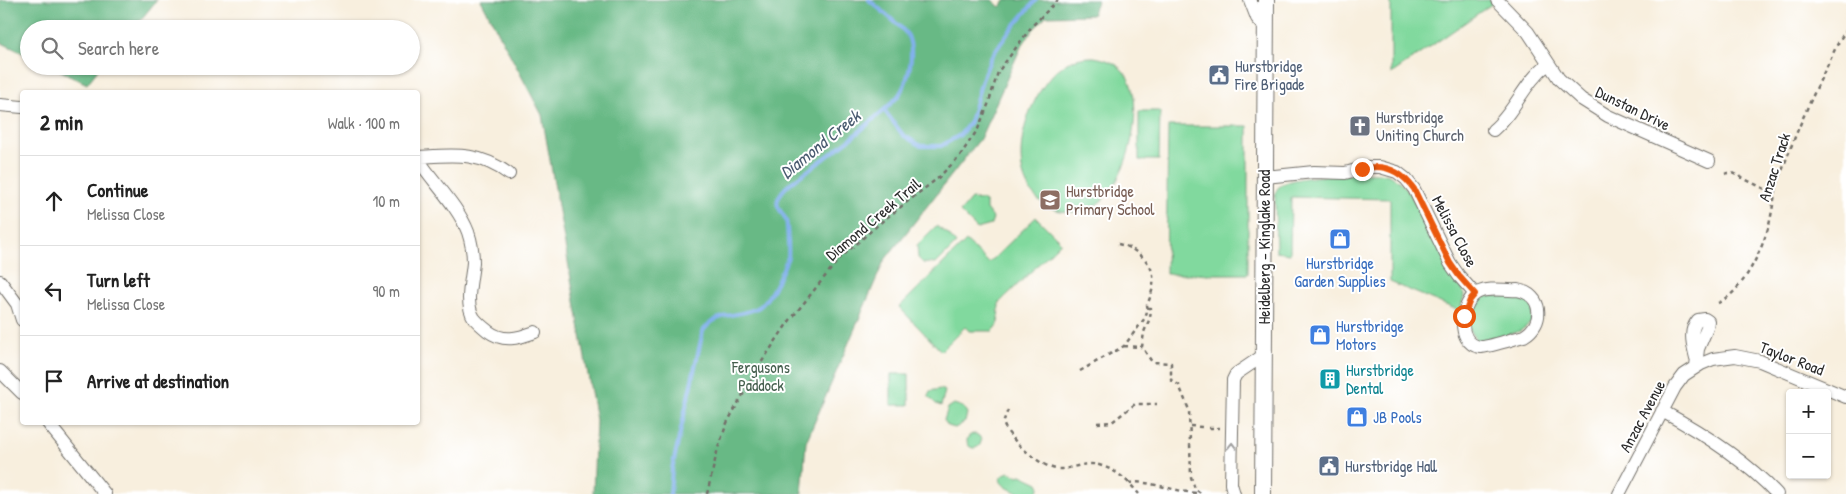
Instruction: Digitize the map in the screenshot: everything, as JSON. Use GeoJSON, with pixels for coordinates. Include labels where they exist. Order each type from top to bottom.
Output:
{"type":"FeatureCollection","features":[{"type":"Feature","properties":{"kind":"main road","name":"Heidelberg – Kinglake Road"},"geometry":{"type":"LineString","coordinates":[[1263,494],[1266,0]]}},
{"type":"Feature","properties":{"kind":"street"},"geometry":{"type":"LineString","coordinates":[[1250,0],[1257,18],[1265,27]]}},
{"type":"Feature","properties":{"kind":"street","name":"Dunstan Drive"},"geometry":{"type":"LineString","coordinates":[[1497,0],[1528,32],[1548,64],[1570,90],[1593,107],[1622,123],[1709,161]]}},
{"type":"Feature","properties":{"kind":"street"},"geometry":{"type":"LineString","coordinates":[[1493,130],[1506,117],[1536,74],[1548,64]]}},
{"type":"Feature","properties":{"kind":"street"},"geometry":{"type":"LineString","coordinates":[[0,105],[20,107]]}},
{"type":"Feature","properties":{"kind":"street"},"geometry":{"type":"LineString","coordinates":[[420,158],[470,156],[494,163],[509,174]]}},
{"type":"Feature","properties":{"kind":"street"},"geometry":{"type":"LineString","coordinates":[[420,162],[430,179],[450,202],[467,228],[471,242],[473,262],[470,304],[473,317],[492,334],[503,339],[518,338],[535,332]]}},
{"type":"Feature","properties":{"kind":"street","name":"Melissa Close"},"geometry":{"type":"LineString","coordinates":[[1265,177],[1314,172],[1345,173],[1374,167],[1397,172],[1414,189],[1450,263],[1475,294]]}},
{"type":"Feature","properties":{"kind":"street"},"geometry":{"type":"LineString","coordinates":[[0,281],[18,304],[20,312]]}},
{"type":"Feature","properties":{"kind":"street"},"geometry":{"type":"LineString","coordinates":[[1490,290],[1525,292],[1537,304],[1539,315],[1536,325],[1530,333],[1524,336],[1486,347],[1471,344],[1463,333],[1463,322],[1468,304],[1475,294],[1490,290]]}},
{"type":"Feature","properties":{"kind":"street"},"geometry":{"type":"LineString","coordinates":[[1234,494],[1231,484],[1233,380],[1236,374],[1264,356]]}},
{"type":"Feature","properties":{"kind":"street","name":"Taylor Road"},"geometry":{"type":"LineString","coordinates":[[1696,362],[1728,356],[1743,357],[1760,361],[1846,396]]}},
{"type":"Feature","properties":{"kind":"street","name":"Anzac Avenue"},"geometry":{"type":"LineString","coordinates":[[1619,494],[1679,380],[1696,362]]}},
{"type":"Feature","properties":{"kind":"street"},"geometry":{"type":"LineString","coordinates":[[0,371],[20,391]]}},
{"type":"Feature","properties":{"kind":"street"},"geometry":{"type":"LineString","coordinates":[[1662,411],[1698,431],[1743,464],[1777,494]]}},
{"type":"Feature","properties":{"kind":"street"},"geometry":{"type":"LineString","coordinates":[[49,425],[105,494]]}},
{"type":"Feature","properties":{"kind":"path","name":"Diamond Creek Trail"},"geometry":{"type":"LineString","coordinates":[[707,494],[718,448],[727,423],[759,366],[787,324],[839,259],[880,223],[938,178],[959,157],[978,129],[988,106],[996,75],[1032,26],[1058,0]]}},
{"type":"Feature","properties":{"kind":"path","name":"Anzac Track"},"geometry":{"type":"LineString","coordinates":[[1718,303],[1731,296],[1760,251],[1770,222],[1780,177],[1810,100],[1835,48],[1846,31]]}},
{"type":"Feature","properties":{"kind":"path"},"geometry":{"type":"LineString","coordinates":[[1725,174],[1730,172],[1775,194]]}},
{"type":"Feature","properties":{"kind":"path"},"geometry":{"type":"LineString","coordinates":[[1080,371],[1124,346],[1145,318],[1148,310],[1146,305],[1152,295],[1154,284],[1152,268],[1138,253],[1118,244]]}},
{"type":"Feature","properties":{"kind":"path"},"geometry":{"type":"LineString","coordinates":[[1148,310],[1150,307],[1152,309],[1144,332],[1142,347],[1152,362],[1171,363],[1171,380],[1179,385],[1190,416],[1189,458],[1191,477],[1195,489],[1201,494]]}},
{"type":"Feature","properties":{"kind":"path"},"geometry":{"type":"LineString","coordinates":[[1124,346],[1142,347]]}},
{"type":"Feature","properties":{"kind":"path"},"geometry":{"type":"LineString","coordinates":[[1097,423],[1112,422],[1135,404],[1157,404]]}},
{"type":"Feature","properties":{"kind":"path"},"geometry":{"type":"LineString","coordinates":[[1008,410],[1004,420],[1006,428],[1026,452],[1044,464],[1058,469],[1088,464],[1099,465],[1118,473],[1139,494]]}},
{"type":"Feature","properties":{"kind":"path"},"geometry":{"type":"LineString","coordinates":[[1190,426],[1202,427]]}},
{"type":"Feature","properties":{"kind":"path"},"geometry":{"type":"LineString","coordinates":[[1129,483],[1140,483],[1179,492],[1201,494]]}},
{"type":"Feature","properties":{"kind":"green space"},"geometry":{"type":"Polygon","coordinates":[[[0,0],[157,0],[140,20],[20,20],[20,52],[0,42],[0,0]]]}},
{"type":"Feature","properties":{"kind":"green space","name":"Fergusons Paddock"},"geometry":{"type":"Polygon","coordinates":[[[481,0],[992,0],[1000,7],[1006,0],[1098,0],[1092,15],[1046,16],[1032,31],[1021,47],[980,139],[884,261],[806,442],[802,494],[593,494],[596,420],[542,115],[481,0]]]}},
{"type":"Feature","properties":{"kind":"green space"},"geometry":{"type":"Polygon","coordinates":[[[1391,0],[1490,0],[1493,3],[1391,74],[1391,0]]]}},
{"type":"Feature","properties":{"kind":"green space"},"geometry":{"type":"Polygon","coordinates":[[[1094,57],[1107,60],[1118,66],[1124,72],[1131,85],[1134,102],[1132,140],[1119,177],[1100,202],[1084,210],[1072,212],[1057,210],[1039,200],[1032,193],[1024,178],[1021,160],[1026,122],[1044,86],[1056,72],[1069,62],[1081,58],[1094,57]]]}},
{"type":"Feature","properties":{"kind":"green space"},"geometry":{"type":"Polygon","coordinates":[[[69,75],[94,75],[87,84],[69,75]]]}},
{"type":"Feature","properties":{"kind":"green space"},"geometry":{"type":"Polygon","coordinates":[[[1139,111],[1160,111],[1159,160],[1139,160],[1139,111]]]}},
{"type":"Feature","properties":{"kind":"green space"},"geometry":{"type":"Polygon","coordinates":[[[1168,126],[1248,126],[1248,274],[1166,274],[1168,126]]]}},
{"type":"Feature","properties":{"kind":"green space"},"geometry":{"type":"Polygon","coordinates":[[[1382,173],[1392,177],[1401,183],[1410,194],[1463,290],[1464,296],[1460,311],[1390,282],[1390,199],[1291,197],[1290,254],[1276,252],[1275,194],[1280,186],[1311,177],[1382,173]]]}},
{"type":"Feature","properties":{"kind":"green space"},"geometry":{"type":"Polygon","coordinates":[[[971,199],[982,200],[986,203],[986,209],[993,218],[991,225],[977,229],[960,212],[971,199]]]}},
{"type":"Feature","properties":{"kind":"green space"},"geometry":{"type":"Polygon","coordinates":[[[1036,217],[1061,242],[999,303],[998,325],[993,331],[969,331],[965,327],[941,351],[899,307],[966,241],[989,263],[1036,217]]]}},
{"type":"Feature","properties":{"kind":"green space"},"geometry":{"type":"Polygon","coordinates":[[[936,226],[948,234],[956,244],[936,264],[923,263],[918,258],[917,245],[936,226]]]}},
{"type":"Feature","properties":{"kind":"green space"},"geometry":{"type":"Polygon","coordinates":[[[1487,296],[1524,297],[1533,308],[1531,323],[1520,331],[1487,341],[1477,341],[1468,329],[1472,309],[1478,301],[1487,296]]]}},
{"type":"Feature","properties":{"kind":"green space"},"geometry":{"type":"Polygon","coordinates":[[[891,374],[909,374],[909,405],[891,405],[891,374]]]}},
{"type":"Feature","properties":{"kind":"green space"},"geometry":{"type":"Polygon","coordinates":[[[940,389],[945,391],[941,406],[928,396],[930,391],[940,389]]]}},
{"type":"Feature","properties":{"kind":"green space"},"geometry":{"type":"Polygon","coordinates":[[[954,404],[963,407],[967,413],[965,422],[955,428],[948,426],[944,420],[948,408],[954,404]]]}},
{"type":"Feature","properties":{"kind":"green space"},"geometry":{"type":"Polygon","coordinates":[[[971,434],[977,434],[981,441],[977,448],[971,448],[967,444],[967,438],[971,434]]]}},
{"type":"Feature","properties":{"kind":"green space"},"geometry":{"type":"Polygon","coordinates":[[[1009,472],[1038,483],[1040,487],[1036,494],[1019,493],[1004,485],[1001,479],[1003,475],[1009,472]]]}},
{"type":"Feature","properties":{"kind":"waterway","name":"Diamond Creek"},"geometry":{"type":"LineString","coordinates":[[670,494],[672,469],[703,331],[715,320],[759,307],[772,291],[788,257],[786,220],[778,205],[778,199],[784,189],[874,119],[899,95],[906,82],[911,58],[908,36],[906,32],[869,0]]}},
{"type":"Feature","properties":{"kind":"waterway"},"geometry":{"type":"LineString","coordinates":[[884,110],[903,135],[921,146],[941,146],[960,135],[970,122],[991,57],[1008,33],[1036,0]]}},
{"type":"Feature","properties":{"kind":"place","name":"Hurstbridge Fire Brigade"},"geometry":{"type":"Point","coordinates":[1219,75]}},
{"type":"Feature","properties":{"kind":"place","name":"Hurstbridge Uniting Church"},"geometry":{"type":"Point","coordinates":[1360,126]}},
{"type":"Feature","properties":{"kind":"place","name":"Hurstbridge Primary School"},"geometry":{"type":"Point","coordinates":[1050,200]}},
{"type":"Feature","properties":{"kind":"place","name":"Hurstbridge Garden Supplies"},"geometry":{"type":"Point","coordinates":[1340,239]}},
{"type":"Feature","properties":{"kind":"place","name":"Hurstbridge Motors"},"geometry":{"type":"Point","coordinates":[1320,335]}},
{"type":"Feature","properties":{"kind":"place","name":"Hurstbridge Dental"},"geometry":{"type":"Point","coordinates":[1330,379]}},
{"type":"Feature","properties":{"kind":"place","name":"JB Pools"},"geometry":{"type":"Point","coordinates":[1357,417]}},
{"type":"Feature","properties":{"kind":"place","name":"Hurstbridge Hall"},"geometry":{"type":"Point","coordinates":[1329,466]}},
{"type":"Feature","properties":{"kind":"route"},"geometry":{"type":"LineString","coordinates":[[1362,169],[1374,167],[1397,172],[1414,189],[1450,263],[1475,294],[1470,300],[1464,316]]}}]}
